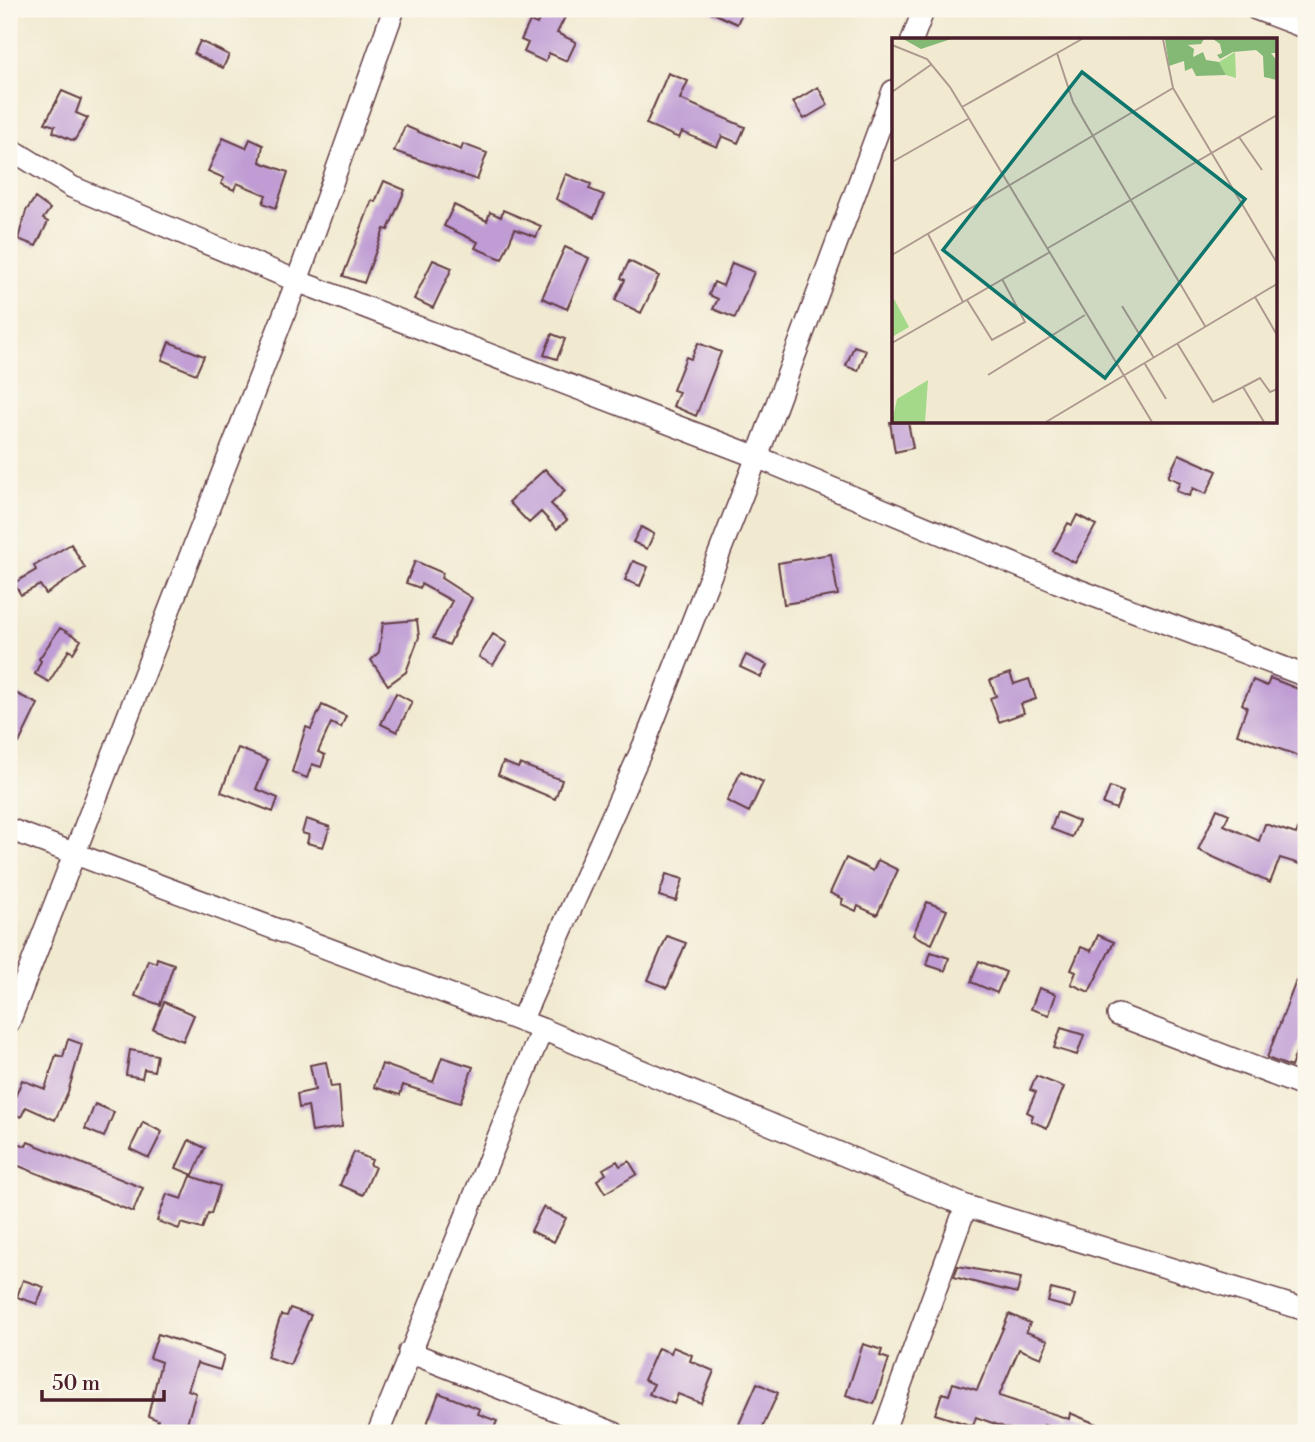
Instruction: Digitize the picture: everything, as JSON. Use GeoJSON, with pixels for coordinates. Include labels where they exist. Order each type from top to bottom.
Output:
{"type":"FeatureCollection","features":[{"type":"Feature","properties":{"kind":"street"},"geometry":{"type":"LineString","coordinates":[[9,1022],[297,281],[394,9]]}},
{"type":"Feature","properties":{"kind":"street"},"geometry":{"type":"LineString","coordinates":[[913,38],[924,9]]}},
{"type":"Feature","properties":{"kind":"street"},"geometry":{"type":"LineString","coordinates":[[1255,9],[1306,28]]}},
{"type":"Feature","properties":{"kind":"street"},"geometry":{"type":"LineString","coordinates":[[521,1021],[646,740],[757,457],[892,94]]}},
{"type":"Feature","properties":{"kind":"street"},"geometry":{"type":"LineString","coordinates":[[9,148],[72,187],[297,281],[757,457],[1057,582],[1306,676]]}},
{"type":"Feature","properties":{"kind":"street"},"geometry":{"type":"LineString","coordinates":[[9,829],[542,1029],[966,1206],[1306,1310]]}},
{"type":"Feature","properties":{"kind":"street"},"geometry":{"type":"LineString","coordinates":[[1118,1015],[1306,1087]]}},
{"type":"Feature","properties":{"kind":"street"},"geometry":{"type":"LineString","coordinates":[[378,1433],[542,1029]]}},
{"type":"Feature","properties":{"kind":"street"},"geometry":{"type":"LineString","coordinates":[[883,1433],[966,1206]]}},
{"type":"Feature","properties":{"kind":"street"},"geometry":{"type":"LineString","coordinates":[[409,1352],[614,1433]]}},
{"type":"Feature","properties":{"kind":"building"},"geometry":{"type":"Polygon","coordinates":[[[544,9],[557,9],[567,13],[557,33],[576,42],[567,61],[549,53],[545,62],[524,52],[528,43],[521,40],[530,21],[537,24],[544,9]]]}},
{"type":"Feature","properties":{"kind":"building"},"geometry":{"type":"Polygon","coordinates":[[[704,9],[744,9],[737,24],[704,9]]]}},
{"type":"Feature","properties":{"kind":"building"},"geometry":{"type":"Polygon","coordinates":[[[200,41],[229,55],[223,68],[194,54],[200,41]]]}},
{"type":"Feature","properties":{"kind":"building"},"geometry":{"type":"Polygon","coordinates":[[[668,73],[688,81],[680,99],[745,127],[738,143],[722,136],[717,147],[682,132],[679,138],[646,124],[668,73]]]}},
{"type":"Feature","properties":{"kind":"building"},"geometry":{"type":"Polygon","coordinates":[[[818,87],[828,105],[804,119],[793,102],[818,87]]]}},
{"type":"Feature","properties":{"kind":"building"},"geometry":{"type":"Polygon","coordinates":[[[62,91],[81,99],[76,113],[88,118],[74,141],[53,132],[55,126],[45,123],[62,91]]]}},
{"type":"Feature","properties":{"kind":"building"},"geometry":{"type":"Polygon","coordinates":[[[405,126],[461,150],[463,144],[487,153],[477,180],[394,151],[405,126]]]}},
{"type":"Feature","properties":{"kind":"building"},"geometry":{"type":"Polygon","coordinates":[[[223,138],[246,148],[250,139],[263,145],[260,162],[288,172],[276,208],[263,203],[266,195],[237,183],[234,190],[221,184],[224,178],[208,171],[223,138]]]}},
{"type":"Feature","properties":{"kind":"building"},"geometry":{"type":"Polygon","coordinates":[[[566,174],[591,184],[589,189],[604,195],[594,218],[556,199],[566,174]]]}},
{"type":"Feature","properties":{"kind":"building"},"geometry":{"type":"Polygon","coordinates":[[[384,181],[405,190],[388,230],[384,229],[364,283],[343,276],[372,200],[375,202],[384,181]]]}},
{"type":"Feature","properties":{"kind":"building"},"geometry":{"type":"Polygon","coordinates":[[[35,198],[50,209],[43,219],[48,222],[36,246],[18,239],[26,211],[35,198]]]}},
{"type":"Feature","properties":{"kind":"building"},"geometry":{"type":"Polygon","coordinates":[[[454,205],[487,221],[490,212],[501,217],[503,210],[541,226],[536,237],[515,229],[502,259],[475,248],[478,242],[444,226],[454,205]]]}},
{"type":"Feature","properties":{"kind":"building"},"geometry":{"type":"Polygon","coordinates":[[[565,247],[589,258],[567,309],[542,298],[565,247]]]}},
{"type":"Feature","properties":{"kind":"building"},"geometry":{"type":"Polygon","coordinates":[[[433,260],[452,268],[433,308],[414,299],[433,260]]]}},
{"type":"Feature","properties":{"kind":"building"},"geometry":{"type":"Polygon","coordinates":[[[629,261],[659,276],[641,313],[615,300],[625,280],[621,278],[629,261]]]}},
{"type":"Feature","properties":{"kind":"building"},"geometry":{"type":"Polygon","coordinates":[[[732,263],[754,272],[735,318],[713,309],[718,299],[709,295],[714,282],[723,286],[732,263]]]}},
{"type":"Feature","properties":{"kind":"building"},"geometry":{"type":"Polygon","coordinates":[[[552,334],[565,339],[557,359],[544,355],[552,334]]]}},
{"type":"Feature","properties":{"kind":"building"},"geometry":{"type":"Polygon","coordinates":[[[169,342],[204,356],[196,374],[162,360],[169,342]]]}},
{"type":"Feature","properties":{"kind":"building"},"geometry":{"type":"Polygon","coordinates":[[[698,343],[721,352],[696,416],[673,406],[679,392],[673,390],[686,357],[691,359],[698,343]]]}},
{"type":"Feature","properties":{"kind":"building"},"geometry":{"type":"Polygon","coordinates":[[[854,346],[866,350],[858,371],[846,366],[854,346]]]}},
{"type":"Feature","properties":{"kind":"building"},"geometry":{"type":"Polygon","coordinates":[[[890,422],[908,424],[913,448],[895,452],[890,422]]]}},
{"type":"Feature","properties":{"kind":"building"},"geometry":{"type":"Polygon","coordinates":[[[1179,454],[1217,471],[1206,494],[1193,488],[1189,496],[1176,491],[1180,482],[1168,477],[1179,454]]]}},
{"type":"Feature","properties":{"kind":"building"},"geometry":{"type":"Polygon","coordinates":[[[545,469],[565,491],[551,504],[567,520],[557,529],[541,512],[529,523],[509,502],[545,469]]]}},
{"type":"Feature","properties":{"kind":"building"},"geometry":{"type":"Polygon","coordinates":[[[1077,515],[1096,525],[1075,563],[1053,551],[1068,523],[1072,525],[1077,515]]]}},
{"type":"Feature","properties":{"kind":"building"},"geometry":{"type":"Polygon","coordinates":[[[641,527],[654,534],[647,549],[633,542],[641,527]]]}},
{"type":"Feature","properties":{"kind":"building"},"geometry":{"type":"Polygon","coordinates":[[[71,544],[85,568],[46,594],[40,585],[21,595],[14,583],[36,570],[34,566],[71,544]]]}},
{"type":"Feature","properties":{"kind":"building"},"geometry":{"type":"Polygon","coordinates":[[[831,554],[838,595],[784,604],[778,563],[831,554]]]}},
{"type":"Feature","properties":{"kind":"building"},"geometry":{"type":"Polygon","coordinates":[[[415,561],[443,573],[441,578],[472,598],[449,645],[433,638],[452,601],[421,584],[420,588],[406,583],[415,561]]]}},
{"type":"Feature","properties":{"kind":"building"},"geometry":{"type":"Polygon","coordinates":[[[633,561],[648,567],[640,586],[625,580],[633,561]]]}},
{"type":"Feature","properties":{"kind":"building"},"geometry":{"type":"Polygon","coordinates":[[[417,620],[419,637],[406,672],[388,685],[371,660],[379,652],[383,623],[417,620]]]}},
{"type":"Feature","properties":{"kind":"building"},"geometry":{"type":"Polygon","coordinates":[[[60,628],[81,640],[73,653],[69,650],[49,682],[35,674],[41,661],[39,659],[60,628]]]}},
{"type":"Feature","properties":{"kind":"building"},"geometry":{"type":"Polygon","coordinates":[[[493,634],[507,643],[493,665],[479,657],[493,634]]]}},
{"type":"Feature","properties":{"kind":"building"},"geometry":{"type":"Polygon","coordinates":[[[746,655],[767,665],[761,677],[740,667],[746,655]]]}},
{"type":"Feature","properties":{"kind":"building"},"geometry":{"type":"Polygon","coordinates":[[[1010,673],[1014,684],[1029,679],[1036,699],[1021,704],[1024,713],[999,722],[990,698],[996,696],[990,680],[1010,673]]]}},
{"type":"Feature","properties":{"kind":"building"},"geometry":{"type":"Polygon","coordinates":[[[1270,678],[1306,692],[1306,745],[1302,757],[1237,734],[1247,707],[1242,704],[1253,680],[1267,686],[1270,678]]]}},
{"type":"Feature","properties":{"kind":"building"},"geometry":{"type":"Polygon","coordinates":[[[9,690],[38,704],[19,743],[9,738],[9,690]]]}},
{"type":"Feature","properties":{"kind":"building"},"geometry":{"type":"Polygon","coordinates":[[[396,693],[412,702],[397,732],[381,724],[396,693]]]}},
{"type":"Feature","properties":{"kind":"building"},"geometry":{"type":"Polygon","coordinates":[[[322,705],[346,716],[341,728],[331,723],[318,752],[325,755],[321,767],[312,764],[307,778],[292,772],[306,727],[311,729],[322,705]]]}},
{"type":"Feature","properties":{"kind":"building"},"geometry":{"type":"Polygon","coordinates":[[[238,748],[268,760],[256,789],[278,798],[273,812],[221,792],[238,748]]]}},
{"type":"Feature","properties":{"kind":"building"},"geometry":{"type":"Polygon","coordinates":[[[503,762],[518,768],[520,764],[562,780],[555,799],[498,775],[503,762]]]}},
{"type":"Feature","properties":{"kind":"building"},"geometry":{"type":"Polygon","coordinates":[[[741,771],[763,782],[749,812],[727,801],[741,771]]]}},
{"type":"Feature","properties":{"kind":"building"},"geometry":{"type":"Polygon","coordinates":[[[1110,787],[1123,792],[1116,809],[1103,804],[1110,787]]]}},
{"type":"Feature","properties":{"kind":"building"},"geometry":{"type":"Polygon","coordinates":[[[1217,809],[1229,814],[1224,825],[1259,841],[1265,824],[1296,834],[1306,809],[1306,866],[1280,858],[1270,883],[1198,850],[1217,809]]]}},
{"type":"Feature","properties":{"kind":"building"},"geometry":{"type":"Polygon","coordinates":[[[1057,812],[1079,821],[1072,837],[1051,829],[1057,812]]]}},
{"type":"Feature","properties":{"kind":"building"},"geometry":{"type":"Polygon","coordinates":[[[306,819],[330,827],[323,847],[307,843],[309,835],[302,833],[306,819]]]}},
{"type":"Feature","properties":{"kind":"building"},"geometry":{"type":"Polygon","coordinates":[[[846,858],[873,871],[878,860],[898,870],[877,915],[858,906],[856,911],[841,904],[843,899],[830,893],[846,858]]]}},
{"type":"Feature","properties":{"kind":"building"},"geometry":{"type":"Polygon","coordinates":[[[666,874],[683,879],[676,901],[659,896],[666,874]]]}},
{"type":"Feature","properties":{"kind":"building"},"geometry":{"type":"Polygon","coordinates":[[[927,902],[947,910],[932,944],[913,935],[927,902]]]}},
{"type":"Feature","properties":{"kind":"building"},"geometry":{"type":"Polygon","coordinates":[[[1098,935],[1114,942],[1089,992],[1071,984],[1076,972],[1071,970],[1081,947],[1091,951],[1098,935]]]}},
{"type":"Feature","properties":{"kind":"building"},"geometry":{"type":"Polygon","coordinates":[[[667,936],[686,943],[667,988],[648,980],[667,936]]]}},
{"type":"Feature","properties":{"kind":"building"},"geometry":{"type":"Polygon","coordinates":[[[931,952],[949,958],[945,971],[927,965],[931,952]]]}},
{"type":"Feature","properties":{"kind":"building"},"geometry":{"type":"Polygon","coordinates":[[[157,958],[174,964],[160,1005],[135,996],[148,960],[156,963],[157,958]]]}},
{"type":"Feature","properties":{"kind":"building"},"geometry":{"type":"Polygon","coordinates":[[[979,961],[1006,972],[997,993],[971,982],[979,961]]]}},
{"type":"Feature","properties":{"kind":"building"},"geometry":{"type":"Polygon","coordinates":[[[1296,981],[1306,984],[1306,1024],[1291,1067],[1267,1058],[1296,981]]]}},
{"type":"Feature","properties":{"kind":"building"},"geometry":{"type":"Polygon","coordinates":[[[1039,988],[1056,994],[1049,1015],[1031,1009],[1039,988]]]}},
{"type":"Feature","properties":{"kind":"building"},"geometry":{"type":"Polygon","coordinates":[[[164,1002],[194,1015],[183,1041],[153,1029],[164,1002]]]}},
{"type":"Feature","properties":{"kind":"building"},"geometry":{"type":"Polygon","coordinates":[[[1061,1028],[1084,1035],[1077,1055],[1054,1048],[1061,1028]]]}},
{"type":"Feature","properties":{"kind":"building"},"geometry":{"type":"Polygon","coordinates":[[[68,1039],[82,1044],[68,1092],[55,1120],[26,1107],[21,1117],[9,1112],[22,1080],[45,1089],[56,1055],[63,1057],[68,1039]]]}},
{"type":"Feature","properties":{"kind":"building"},"geometry":{"type":"Polygon","coordinates":[[[130,1050],[157,1055],[154,1071],[144,1069],[142,1078],[126,1075],[130,1050]]]}},
{"type":"Feature","properties":{"kind":"building"},"geometry":{"type":"Polygon","coordinates":[[[442,1057],[473,1067],[460,1103],[403,1085],[400,1095],[374,1087],[382,1064],[433,1082],[442,1057]]]}},
{"type":"Feature","properties":{"kind":"building"},"geometry":{"type":"Polygon","coordinates":[[[326,1062],[331,1087],[339,1086],[342,1127],[312,1132],[308,1106],[299,1108],[297,1094],[315,1090],[310,1065],[326,1062]]]}},
{"type":"Feature","properties":{"kind":"building"},"geometry":{"type":"Polygon","coordinates":[[[1036,1076],[1064,1087],[1047,1128],[1031,1121],[1033,1115],[1027,1112],[1036,1092],[1030,1090],[1036,1076]]]}},
{"type":"Feature","properties":{"kind":"building"},"geometry":{"type":"Polygon","coordinates":[[[95,1104],[114,1112],[104,1137],[85,1129],[95,1104]]]}},
{"type":"Feature","properties":{"kind":"building"},"geometry":{"type":"Polygon","coordinates":[[[143,1122],[162,1132],[149,1158],[130,1149],[143,1122]]]}},
{"type":"Feature","properties":{"kind":"building"},"geometry":{"type":"Polygon","coordinates":[[[9,1140],[26,1146],[28,1142],[143,1188],[133,1212],[9,1162],[9,1140]]]}},
{"type":"Feature","properties":{"kind":"building"},"geometry":{"type":"Polygon","coordinates":[[[189,1140],[205,1148],[193,1175],[176,1168],[189,1140]]]}},
{"type":"Feature","properties":{"kind":"building"},"geometry":{"type":"Polygon","coordinates":[[[354,1152],[372,1160],[370,1165],[375,1167],[363,1195],[340,1185],[354,1152]]]}},
{"type":"Feature","properties":{"kind":"building"},"geometry":{"type":"Polygon","coordinates":[[[617,1161],[620,1166],[629,1161],[637,1174],[605,1193],[597,1180],[606,1174],[603,1169],[617,1161]]]}},
{"type":"Feature","properties":{"kind":"building"},"geometry":{"type":"Polygon","coordinates":[[[191,1176],[220,1186],[211,1214],[208,1213],[202,1229],[181,1223],[179,1229],[157,1221],[167,1194],[182,1199],[191,1176]]]}},
{"type":"Feature","properties":{"kind":"building"},"geometry":{"type":"Polygon","coordinates":[[[543,1207],[566,1218],[554,1242],[531,1231],[543,1207]]]}},
{"type":"Feature","properties":{"kind":"building"},"geometry":{"type":"Polygon","coordinates":[[[958,1266],[1021,1278],[1017,1293],[954,1277],[958,1266]]]}},
{"type":"Feature","properties":{"kind":"building"},"geometry":{"type":"Polygon","coordinates":[[[23,1280],[44,1287],[37,1304],[17,1297],[23,1280]]]}},
{"type":"Feature","properties":{"kind":"building"},"geometry":{"type":"Polygon","coordinates":[[[1051,1289],[1075,1295],[1071,1308],[1048,1302],[1051,1289]]]}},
{"type":"Feature","properties":{"kind":"building"},"geometry":{"type":"Polygon","coordinates":[[[290,1308],[311,1315],[290,1365],[267,1357],[281,1315],[287,1316],[290,1308]]]}},
{"type":"Feature","properties":{"kind":"building"},"geometry":{"type":"Polygon","coordinates":[[[1009,1314],[1030,1323],[1026,1332],[1048,1340],[1041,1358],[1019,1349],[999,1396],[1069,1419],[1070,1413],[1118,1433],[1066,1433],[1044,1425],[1041,1433],[1020,1433],[976,1417],[973,1426],[935,1414],[942,1393],[949,1395],[953,1383],[977,1390],[1009,1314]]]}},
{"type":"Feature","properties":{"kind":"building"},"geometry":{"type":"Polygon","coordinates":[[[158,1334],[224,1356],[220,1370],[197,1363],[188,1390],[196,1393],[184,1433],[155,1433],[158,1420],[148,1416],[161,1362],[150,1358],[158,1334]]]}},
{"type":"Feature","properties":{"kind":"building"},"geometry":{"type":"Polygon","coordinates":[[[863,1344],[882,1350],[880,1356],[889,1359],[874,1404],[846,1395],[863,1344]]]}},
{"type":"Feature","properties":{"kind":"building"},"geometry":{"type":"Polygon","coordinates":[[[673,1347],[692,1355],[690,1361],[714,1371],[701,1403],[678,1394],[674,1404],[649,1394],[654,1384],[644,1380],[658,1348],[671,1353],[673,1347]]]}},
{"type":"Feature","properties":{"kind":"building"},"geometry":{"type":"Polygon","coordinates":[[[757,1383],[778,1393],[760,1433],[739,1424],[757,1383]]]}},
{"type":"Feature","properties":{"kind":"building"},"geometry":{"type":"Polygon","coordinates":[[[439,1393],[480,1409],[478,1414],[497,1421],[492,1433],[452,1433],[427,1424],[439,1393]]]}}]}
